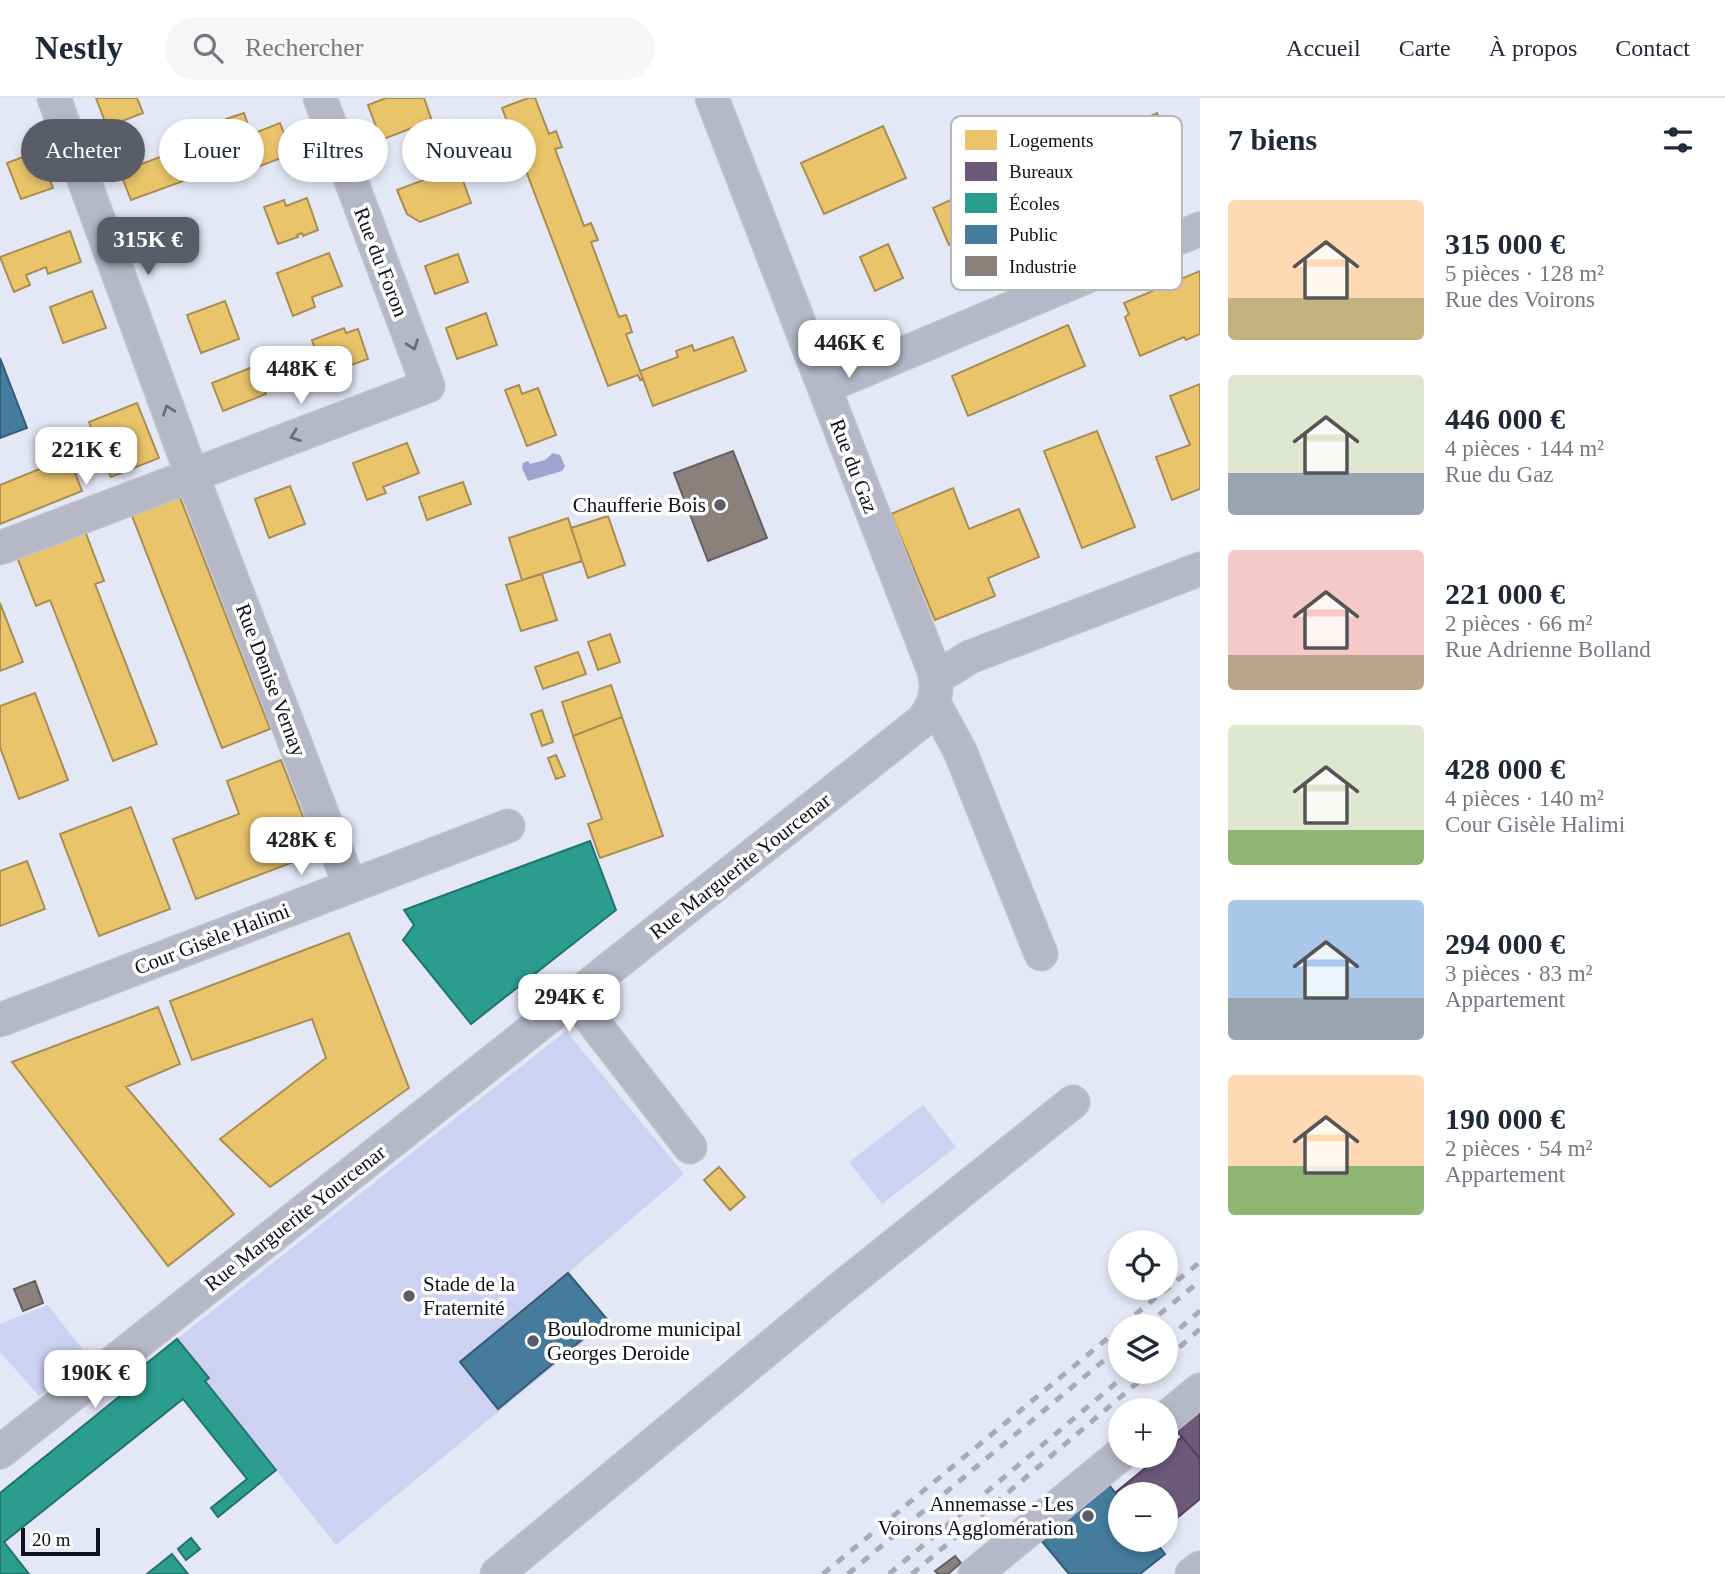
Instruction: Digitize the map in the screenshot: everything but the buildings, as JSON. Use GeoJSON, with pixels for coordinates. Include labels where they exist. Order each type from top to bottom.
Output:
{"type":"FeatureCollection","features":[{"type":"Feature","properties":{"kind":"street","name":"Rue Denise Vernay"},"geometry":{"type":"LineString","coordinates":[[54,98],[192,474],[350,887]]}},
{"type":"Feature","properties":{"kind":"street","name":"Rue du Foron"},"geometry":{"type":"LineString","coordinates":[[192,474],[428,386],[320,98]]}},
{"type":"Feature","properties":{"kind":"street","name":"Rue du Gaz"},"geometry":{"type":"LineString","coordinates":[[712,98],[824,387],[935,690],[1041,954]]}},
{"type":"Feature","properties":{"kind":"street"},"geometry":{"type":"LineString","coordinates":[[1182,237],[1200,229]]}},
{"type":"Feature","properties":{"kind":"street"},"geometry":{"type":"LineString","coordinates":[[824,387],[1055,290]]}},
{"type":"Feature","properties":{"kind":"street"},"geometry":{"type":"LineString","coordinates":[[0,548],[192,474]]}},
{"type":"Feature","properties":{"kind":"street","name":"Rue Marguerite Yourcenar"},"geometry":{"type":"LineString","coordinates":[[0,1452],[922,721],[935,690],[970,657],[1200,569]]}},
{"type":"Feature","properties":{"kind":"street","name":"Cour Gisèle Halimi"},"geometry":{"type":"LineString","coordinates":[[0,1020],[508,825]]}},
{"type":"Feature","properties":{"kind":"street"},"geometry":{"type":"LineString","coordinates":[[574,997],[690,1147]]}},
{"type":"Feature","properties":{"kind":"street"},"geometry":{"type":"LineString","coordinates":[[497,1574],[841,1288],[1073,1102]]}},
{"type":"Feature","properties":{"kind":"street"},"geometry":{"type":"LineString","coordinates":[[1178,1408],[1200,1390]]}},
{"type":"Feature","properties":{"kind":"street"},"geometry":{"type":"LineString","coordinates":[[975,1574],[1108,1465]]}},
{"type":"Feature","properties":{"kind":"street"},"geometry":{"type":"LineString","coordinates":[[1192,1574],[1200,1568]]}},
{"type":"Feature","properties":{"kind":"shaded area"},"geometry":{"type":"Polygon","coordinates":[[[553,453],[560,455],[565,466],[562,471],[528,481],[522,468],[523,463],[545,460],[553,453]]]}},
{"type":"Feature","properties":{"kind":"shaded area","name":"Stade de la Fraternité"},"geometry":{"type":"Polygon","coordinates":[[[566,1031],[684,1174],[568,1273],[609,1321],[336,1545],[205,1381],[208,1378],[177,1339],[566,1031]]]}},
{"type":"Feature","properties":{"kind":"shaded area"},"geometry":{"type":"Polygon","coordinates":[[[923,1105],[956,1147],[882,1204],[849,1162],[923,1105]]]}},
{"type":"Feature","properties":{"kind":"shaded area"},"geometry":{"type":"Polygon","coordinates":[[[48,1305],[89,1358],[39,1396],[0,1352],[0,1324],[48,1305]]]}},
{"type":"Feature","properties":{"kind":"railway"},"geometry":{"type":"LineString","coordinates":[[1136,1314],[1200,1262]]}},
{"type":"Feature","properties":{"kind":"railway"},"geometry":{"type":"LineString","coordinates":[[1160,1314],[1200,1281]]}},
{"type":"Feature","properties":{"kind":"railway"},"geometry":{"type":"LineString","coordinates":[[1178,1330],[1200,1311]]}},
{"type":"Feature","properties":{"kind":"railway"},"geometry":{"type":"LineString","coordinates":[[1178,1348],[1200,1329]]}},
{"type":"Feature","properties":{"kind":"railway"},"geometry":{"type":"LineString","coordinates":[[823,1574],[1108,1338]]}},
{"type":"Feature","properties":{"kind":"railway"},"geometry":{"type":"LineString","coordinates":[[848,1574],[1108,1357]]}},
{"type":"Feature","properties":{"kind":"railway"},"geometry":{"type":"LineString","coordinates":[[889,1574],[1115,1384]]}},
{"type":"Feature","properties":{"kind":"railway"},"geometry":{"type":"LineString","coordinates":[[912,1574],[1136,1384]]}},
{"type":"Feature","properties":{"kind":"place","name":"Chaufferie Bois"},"geometry":{"type":"Point","coordinates":[720,505]}},
{"type":"Feature","properties":{"kind":"place","name":"Stade de la Fraternité"},"geometry":{"type":"Point","coordinates":[409,1296]}},
{"type":"Feature","properties":{"kind":"place","name":"Boulodrome municipal Georges Deroide"},"geometry":{"type":"Point","coordinates":[533,1341]}},
{"type":"Feature","properties":{"kind":"place","name":"Annemasse - Les Voirons Agglomération"},"geometry":{"type":"Point","coordinates":[1088,1516]}}]}
